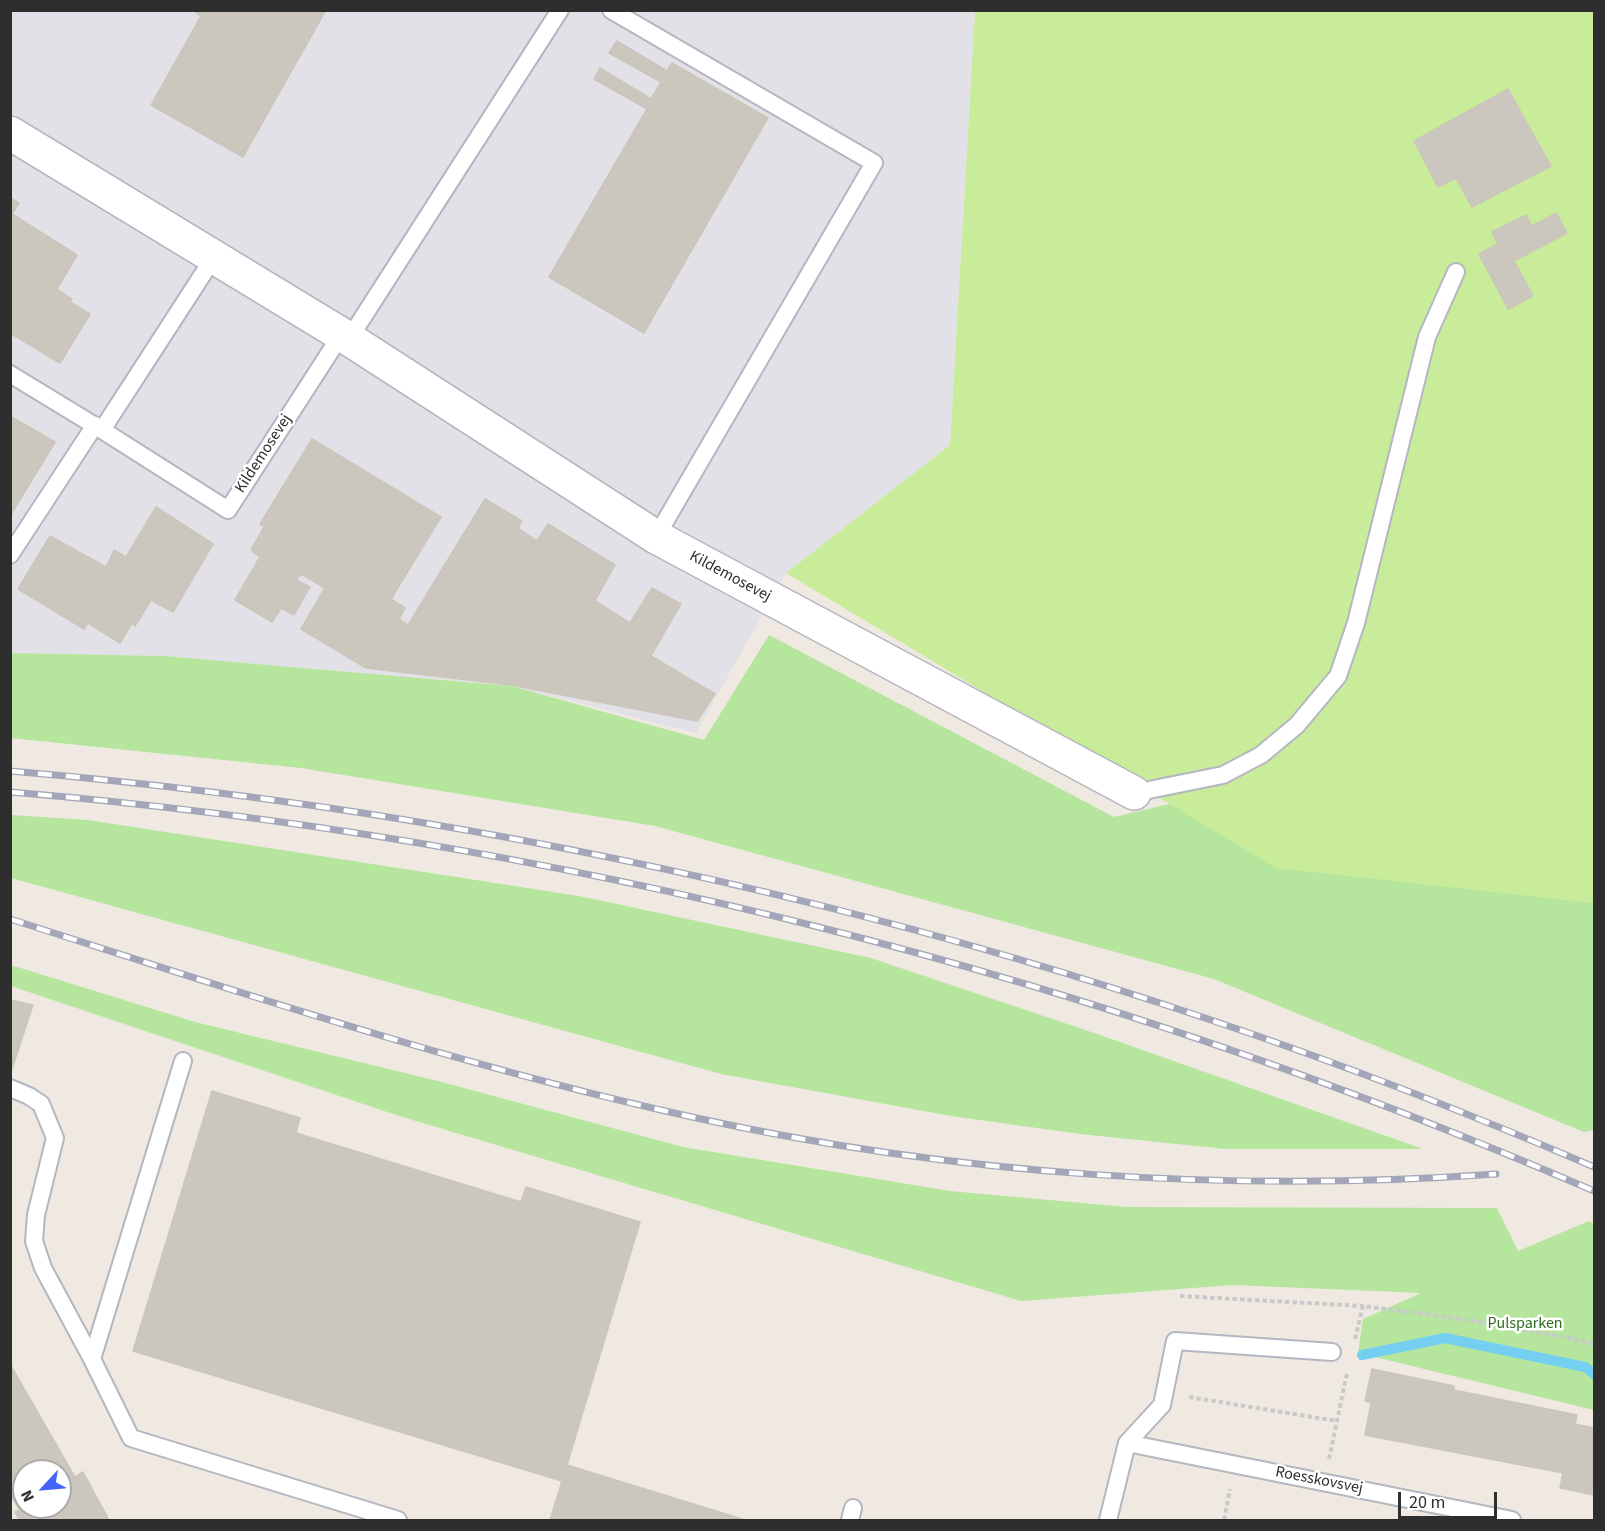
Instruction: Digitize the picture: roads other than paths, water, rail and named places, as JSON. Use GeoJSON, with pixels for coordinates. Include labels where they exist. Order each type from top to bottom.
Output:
{"type":"FeatureCollection","features":[{"type":"Feature","properties":{"kind":"street","name":"Kildemosevej"},"geometry":{"type":"LineString","coordinates":[[10,133],[345,337],[656,537],[1134,793]]}},
{"type":"Feature","properties":{"kind":"lane"},"geometry":{"type":"LineString","coordinates":[[345,337],[560,10]]}},
{"type":"Feature","properties":{"kind":"lane"},"geometry":{"type":"LineString","coordinates":[[611,10],[874,164],[656,537]]}},
{"type":"Feature","properties":{"kind":"lane"},"geometry":{"type":"LineString","coordinates":[[10,555],[214,257]]}},
{"type":"Feature","properties":{"kind":"lane"},"geometry":{"type":"LineString","coordinates":[[1134,793],[1223,775],[1261,755],[1297,725],[1338,676],[1356,623],[1427,337],[1456,272]]}},
{"type":"Feature","properties":{"kind":"lane","name":"Kildemosevej"},"geometry":{"type":"LineString","coordinates":[[10,374],[228,510],[345,337]]}},
{"type":"Feature","properties":{"kind":"lane"},"geometry":{"type":"LineString","coordinates":[[92,1359],[183,1061]]}},
{"type":"Feature","properties":{"kind":"lane"},"geometry":{"type":"LineString","coordinates":[[10,1088],[41,1104],[55,1138],[36,1215],[34,1241],[44,1268],[131,1438],[398,1521]]}},
{"type":"Feature","properties":{"kind":"lane"},"geometry":{"type":"LineString","coordinates":[[1108,1521],[1127,1443],[1162,1405],[1175,1341],[1332,1353]]}},
{"type":"Feature","properties":{"kind":"lane","name":"Roesskovsvej"},"geometry":{"type":"LineString","coordinates":[[1127,1443],[1512,1521]]}},
{"type":"Feature","properties":{"kind":"waterway"},"geometry":{"type":"LineString","coordinates":[[1362,1355],[1445,1338],[1585,1367],[1594,1374]]}},
{"type":"Feature","properties":{"kind":"railway"},"geometry":{"type":"LineString","coordinates":[[10,771],[214,792],[417,822],[619,859],[818,905],[1016,958],[1211,1020],[1404,1090],[1594,1167]]}},
{"type":"Feature","properties":{"kind":"railway"},"geometry":{"type":"LineString","coordinates":[[10,792],[214,813],[417,843],[619,881],[819,927],[1016,981],[1212,1043],[1404,1113],[1594,1191]]}},
{"type":"Feature","properties":{"kind":"railway"},"geometry":{"type":"LineString","coordinates":[[10,919],[264,1000],[519,1075],[692,1117],[791,1137],[991,1166],[1194,1180],[1396,1179],[1496,1174]]}},
{"type":"Feature","properties":{"kind":"park label","name":"Pulsparken"},"geometry":{"type":"Point","coordinates":[1525,1324]}}]}
